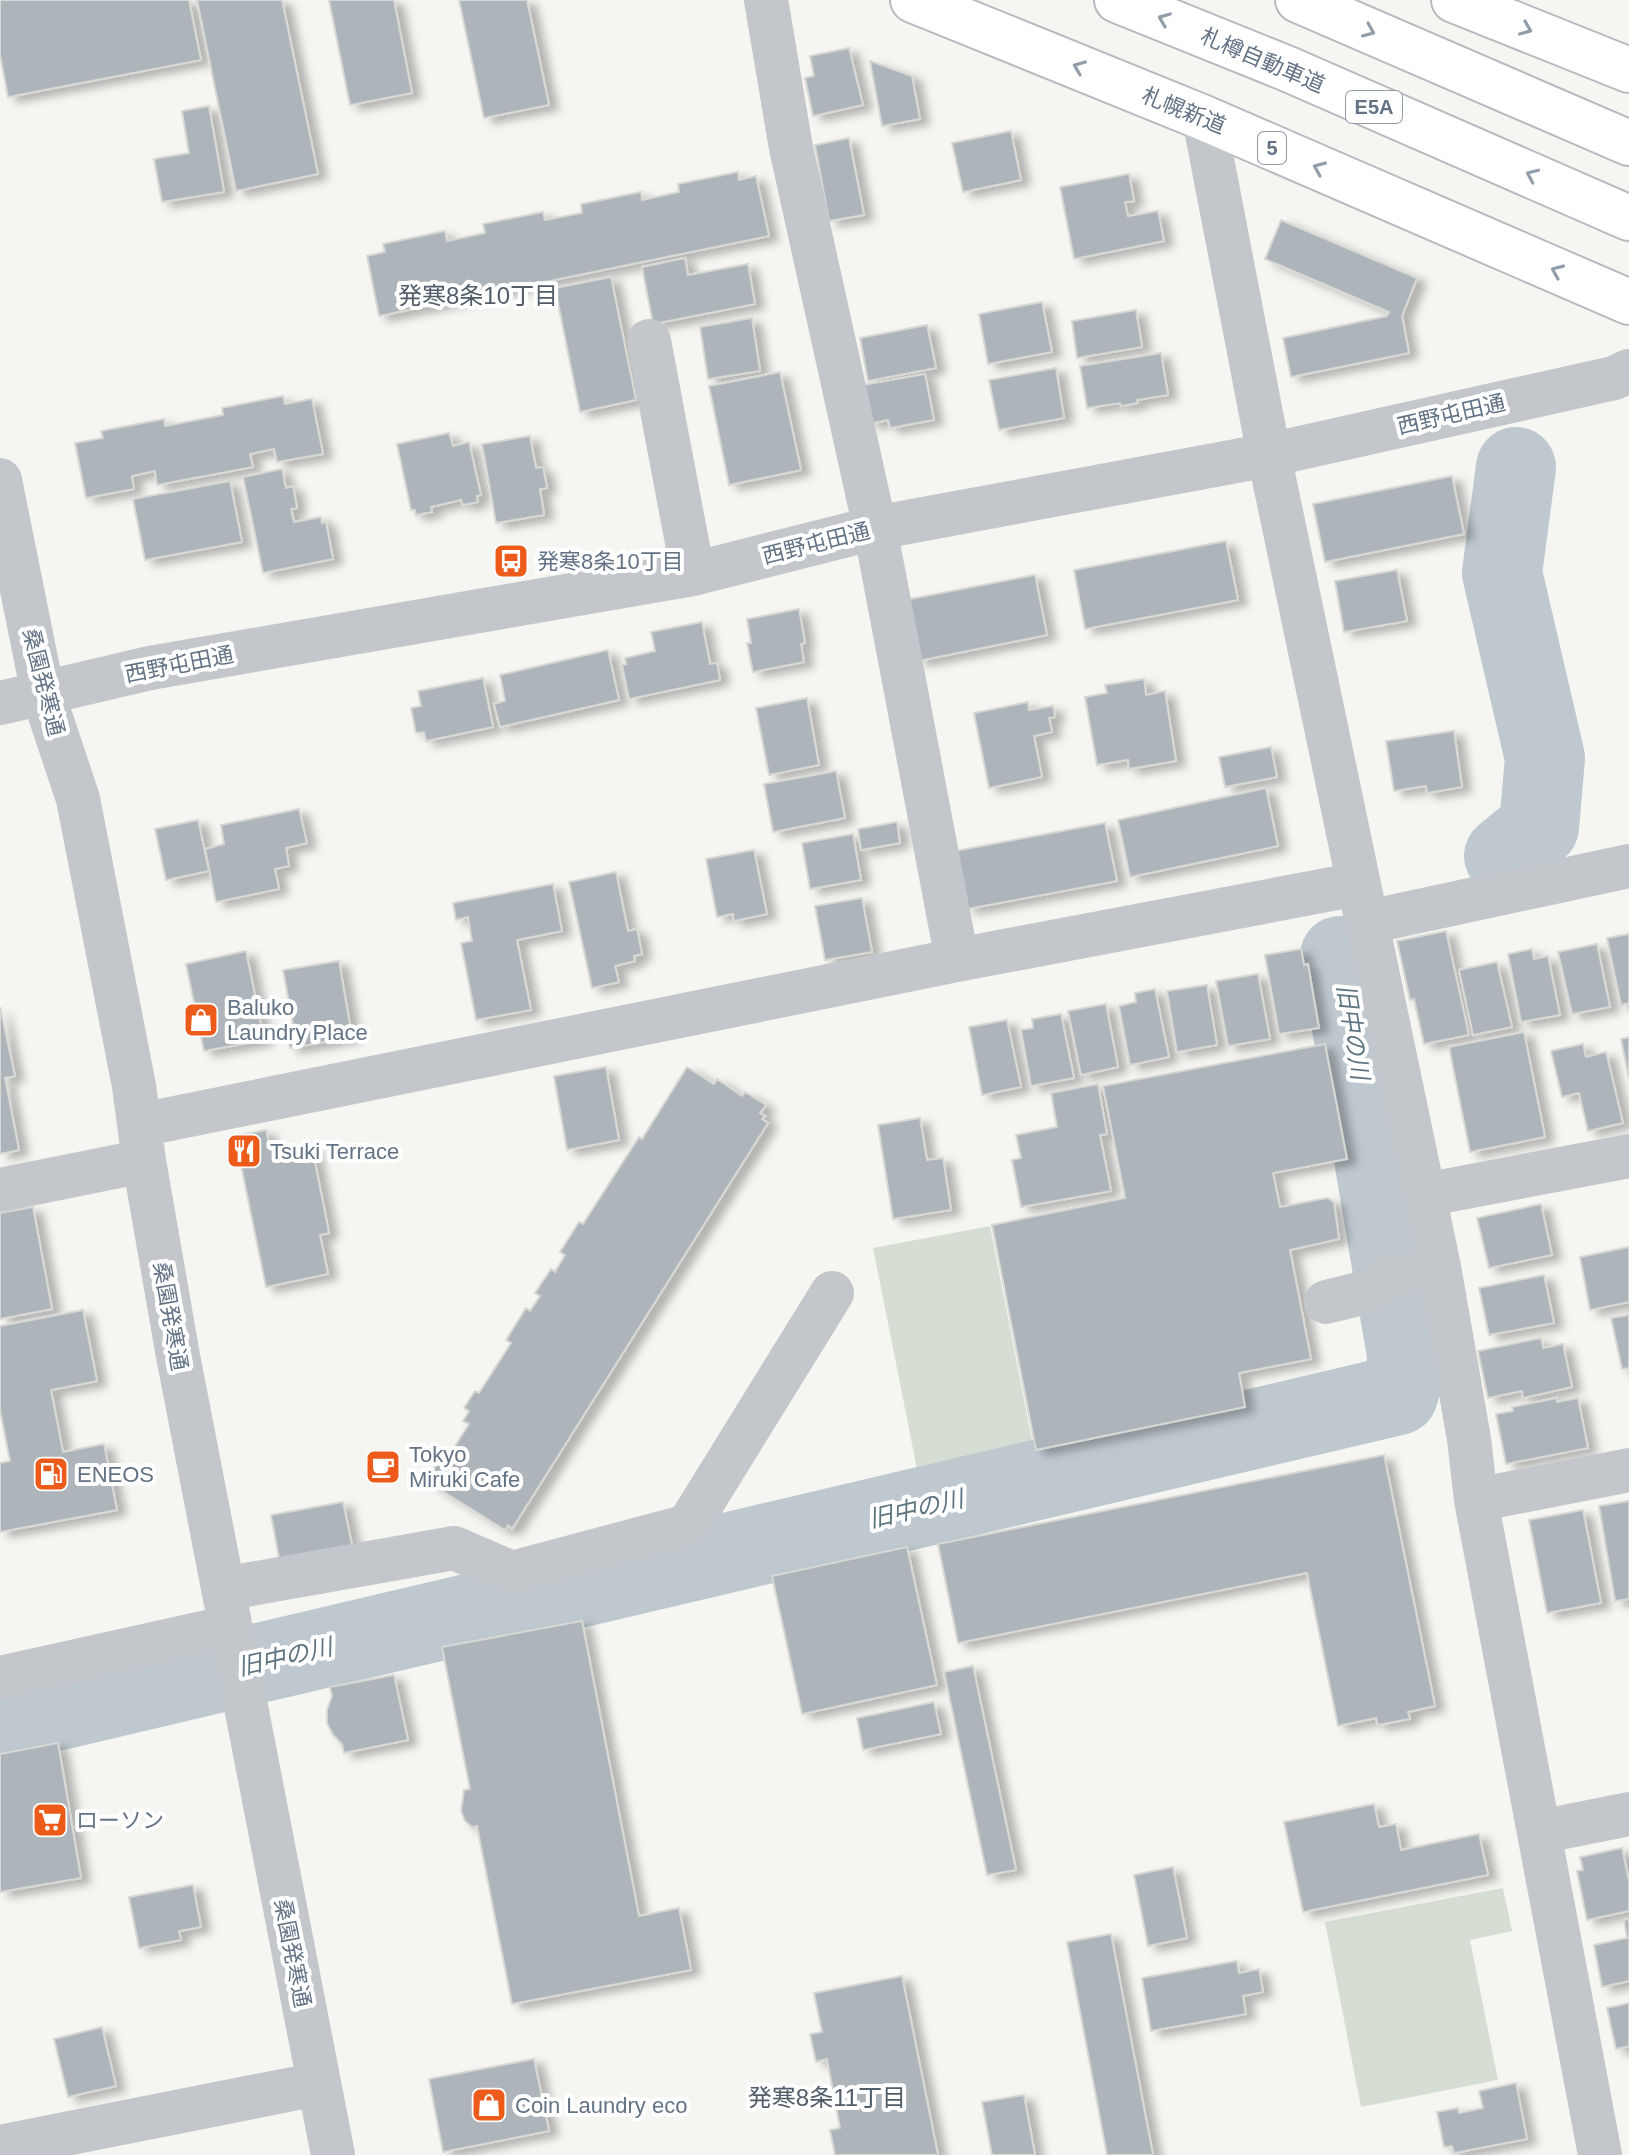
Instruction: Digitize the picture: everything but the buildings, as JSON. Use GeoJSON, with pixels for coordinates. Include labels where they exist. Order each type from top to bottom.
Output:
{"type":"FeatureCollection","features":[{"type":"Feature","properties":{"kind":"highway","name":"札幌新道"},"geometry":{"type":"LineString","coordinates":[[913,0],[1204,118],[1629,302]]}},
{"type":"Feature","properties":{"kind":"highway","name":"札樽自動車道"},"geometry":{"type":"LineString","coordinates":[[1117,0],[1288,69],[1629,218]]}},
{"type":"Feature","properties":{"kind":"highway"},"geometry":{"type":"LineString","coordinates":[[1298,0],[1629,143]]}},
{"type":"Feature","properties":{"kind":"highway"},"geometry":{"type":"LineString","coordinates":[[1454,0],[1629,70]]}},
{"type":"Feature","properties":{"kind":"street"},"geometry":{"type":"LineString","coordinates":[[766,0],[791,148],[875,528],[957,960]]}},
{"type":"Feature","properties":{"kind":"street"},"geometry":{"type":"LineString","coordinates":[[1204,118],[1269,455],[1424,1195],[1414,1272],[1469,1439],[1476,1500],[1600,2155]]}},
{"type":"Feature","properties":{"kind":"street"},"geometry":{"type":"LineString","coordinates":[[649,341],[693,574]]}},
{"type":"Feature","properties":{"kind":"street","name":"西野屯田通"},"geometry":{"type":"LineString","coordinates":[[0,703],[150,668],[693,574],[875,528],[1269,455],[1614,378],[1629,371]]}},
{"type":"Feature","properties":{"kind":"street","name":"桑園発寒通"},"geometry":{"type":"LineString","coordinates":[[0,481],[43,694],[78,799],[134,1086],[178,1356],[333,2155]]}},
{"type":"Feature","properties":{"kind":"street"},"geometry":{"type":"LineString","coordinates":[[0,1190],[142,1143],[405,1069],[957,960],[1629,866]]}},
{"type":"Feature","properties":{"kind":"street"},"geometry":{"type":"LineString","coordinates":[[1424,1195],[1629,1156]]}},
{"type":"Feature","properties":{"kind":"street"},"geometry":{"type":"LineString","coordinates":[[1326,1302],[1375,1290],[1414,1272]]}},
{"type":"Feature","properties":{"kind":"street"},"geometry":{"type":"LineString","coordinates":[[0,1678],[229,1621],[454,1548],[512,1573],[688,1526],[832,1293]]}},
{"type":"Feature","properties":{"kind":"street"},"geometry":{"type":"LineString","coordinates":[[1476,1500],[1629,1470]]}},
{"type":"Feature","properties":{"kind":"street"},"geometry":{"type":"LineString","coordinates":[[1539,1832],[1629,1814]]}},
{"type":"Feature","properties":{"kind":"street"},"geometry":{"type":"LineString","coordinates":[[0,2147],[318,2084]]}},
{"type":"Feature","properties":{"kind":"shaded area"},"geometry":{"type":"Polygon","coordinates":[[[990,1226],[1036,1461],[920,1484],[873,1248],[990,1226]]]}},
{"type":"Feature","properties":{"kind":"shaded area"},"geometry":{"type":"Polygon","coordinates":[[[1503,1888],[1512,1931],[1470,1940],[1498,2080],[1361,2107],[1325,1922],[1503,1888]]]}},
{"type":"Feature","properties":{"kind":"waterway","name":"旧中の川"},"geometry":{"type":"LineString","coordinates":[[1504,856],[1539,827],[1545,758],[1502,573],[1516,467]]}},
{"type":"Feature","properties":{"kind":"waterway","name":"旧中の川"},"geometry":{"type":"LineString","coordinates":[[0,1724],[1398,1395],[1408,1361],[1340,956]]}},
{"type":"Feature","properties":{"kind":"place","name":"発寒8条10丁目"},"geometry":{"type":"Point","coordinates":[511,561]}},
{"type":"Feature","properties":{"kind":"place","name":"Baluko Laundry Place"},"geometry":{"type":"Point","coordinates":[201,1020]}},
{"type":"Feature","properties":{"kind":"place","name":"Tsuki Terrace"},"geometry":{"type":"Point","coordinates":[244,1151]}},
{"type":"Feature","properties":{"kind":"place","name":"Tokyo Miruki Cafe"},"geometry":{"type":"Point","coordinates":[383,1467]}},
{"type":"Feature","properties":{"kind":"place","name":"ENEOS"},"geometry":{"type":"Point","coordinates":[51,1474]}},
{"type":"Feature","properties":{"kind":"place","name":"ローソン"},"geometry":{"type":"Point","coordinates":[50,1820]}},
{"type":"Feature","properties":{"kind":"place","name":"Coin Laundry eco"},"geometry":{"type":"Point","coordinates":[489,2105]}},
{"type":"Feature","properties":{"kind":"district","name":"発寒8条10丁目"},"geometry":{"type":"Point","coordinates":[478,296]}},
{"type":"Feature","properties":{"kind":"district","name":"発寒8条11丁目"},"geometry":{"type":"Point","coordinates":[827,2098]}}]}
